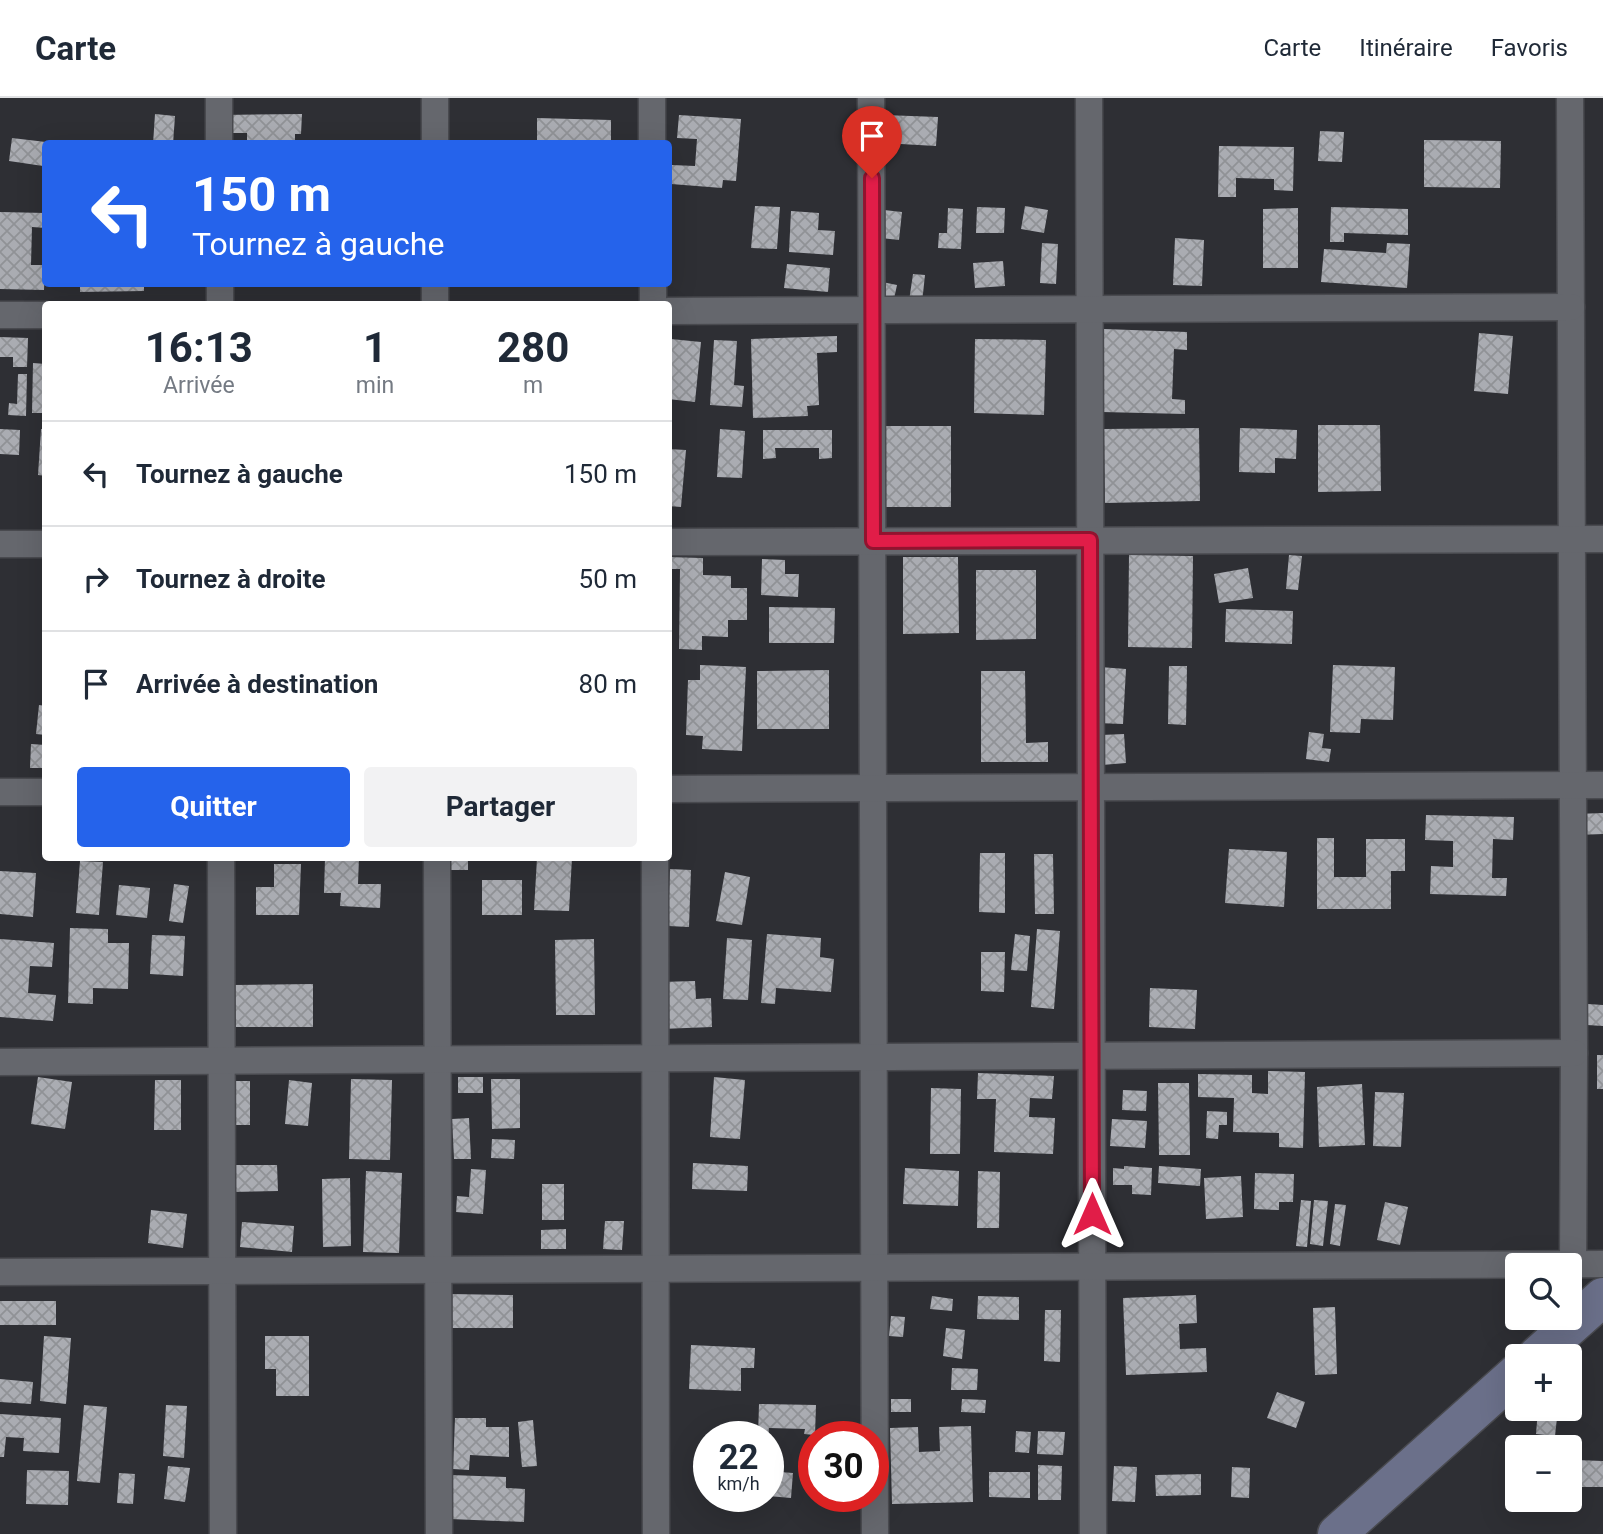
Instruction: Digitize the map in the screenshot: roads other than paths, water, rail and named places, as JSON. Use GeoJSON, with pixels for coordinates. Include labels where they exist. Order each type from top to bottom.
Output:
{"type":"FeatureCollection","features":[{"type":"Feature","properties":{"kind":"main road"},"geometry":{"type":"LineString","coordinates":[[1550,1344],[1603,1297]]}},
{"type":"Feature","properties":{"kind":"main road"},"geometry":{"type":"LineString","coordinates":[[1337,1534],[1505,1384]]}},
{"type":"Feature","properties":{"kind":"street"},"geometry":{"type":"LineString","coordinates":[[219,98],[219,140]]}},
{"type":"Feature","properties":{"kind":"street"},"geometry":{"type":"LineString","coordinates":[[435,98],[435,140]]}},
{"type":"Feature","properties":{"kind":"street"},"geometry":{"type":"LineString","coordinates":[[652,98],[652,140]]}},
{"type":"Feature","properties":{"kind":"street"},"geometry":{"type":"LineString","coordinates":[[871,98],[876,1534]]}},
{"type":"Feature","properties":{"kind":"street"},"geometry":{"type":"LineString","coordinates":[[1089,98],[1093,1534]]}},
{"type":"Feature","properties":{"kind":"street"},"geometry":{"type":"LineString","coordinates":[[1570,98],[1573,1253]]}},
{"type":"Feature","properties":{"kind":"street"},"geometry":{"type":"LineString","coordinates":[[672,311],[1570,307]]}},
{"type":"Feature","properties":{"kind":"street"},"geometry":{"type":"LineString","coordinates":[[0,315],[42,314]]}},
{"type":"Feature","properties":{"kind":"street"},"geometry":{"type":"LineString","coordinates":[[672,542],[1603,538]]}},
{"type":"Feature","properties":{"kind":"street"},"geometry":{"type":"LineString","coordinates":[[0,544],[42,544]]}},
{"type":"Feature","properties":{"kind":"street"},"geometry":{"type":"LineString","coordinates":[[672,789],[1603,785]]}},
{"type":"Feature","properties":{"kind":"street"},"geometry":{"type":"LineString","coordinates":[[0,792],[42,792]]}},
{"type":"Feature","properties":{"kind":"street"},"geometry":{"type":"LineString","coordinates":[[221,861],[223,1534]]}},
{"type":"Feature","properties":{"kind":"street"},"geometry":{"type":"LineString","coordinates":[[437,861],[439,1534]]}},
{"type":"Feature","properties":{"kind":"street"},"geometry":{"type":"LineString","coordinates":[[654,861],[656,1534]]}},
{"type":"Feature","properties":{"kind":"street"},"geometry":{"type":"LineString","coordinates":[[0,1062],[1574,1053]]}},
{"type":"Feature","properties":{"kind":"street"},"geometry":{"type":"LineString","coordinates":[[1582,1265],[1603,1264]]}},
{"type":"Feature","properties":{"kind":"street"},"geometry":{"type":"LineString","coordinates":[[0,1272],[1505,1265]]}}]}
